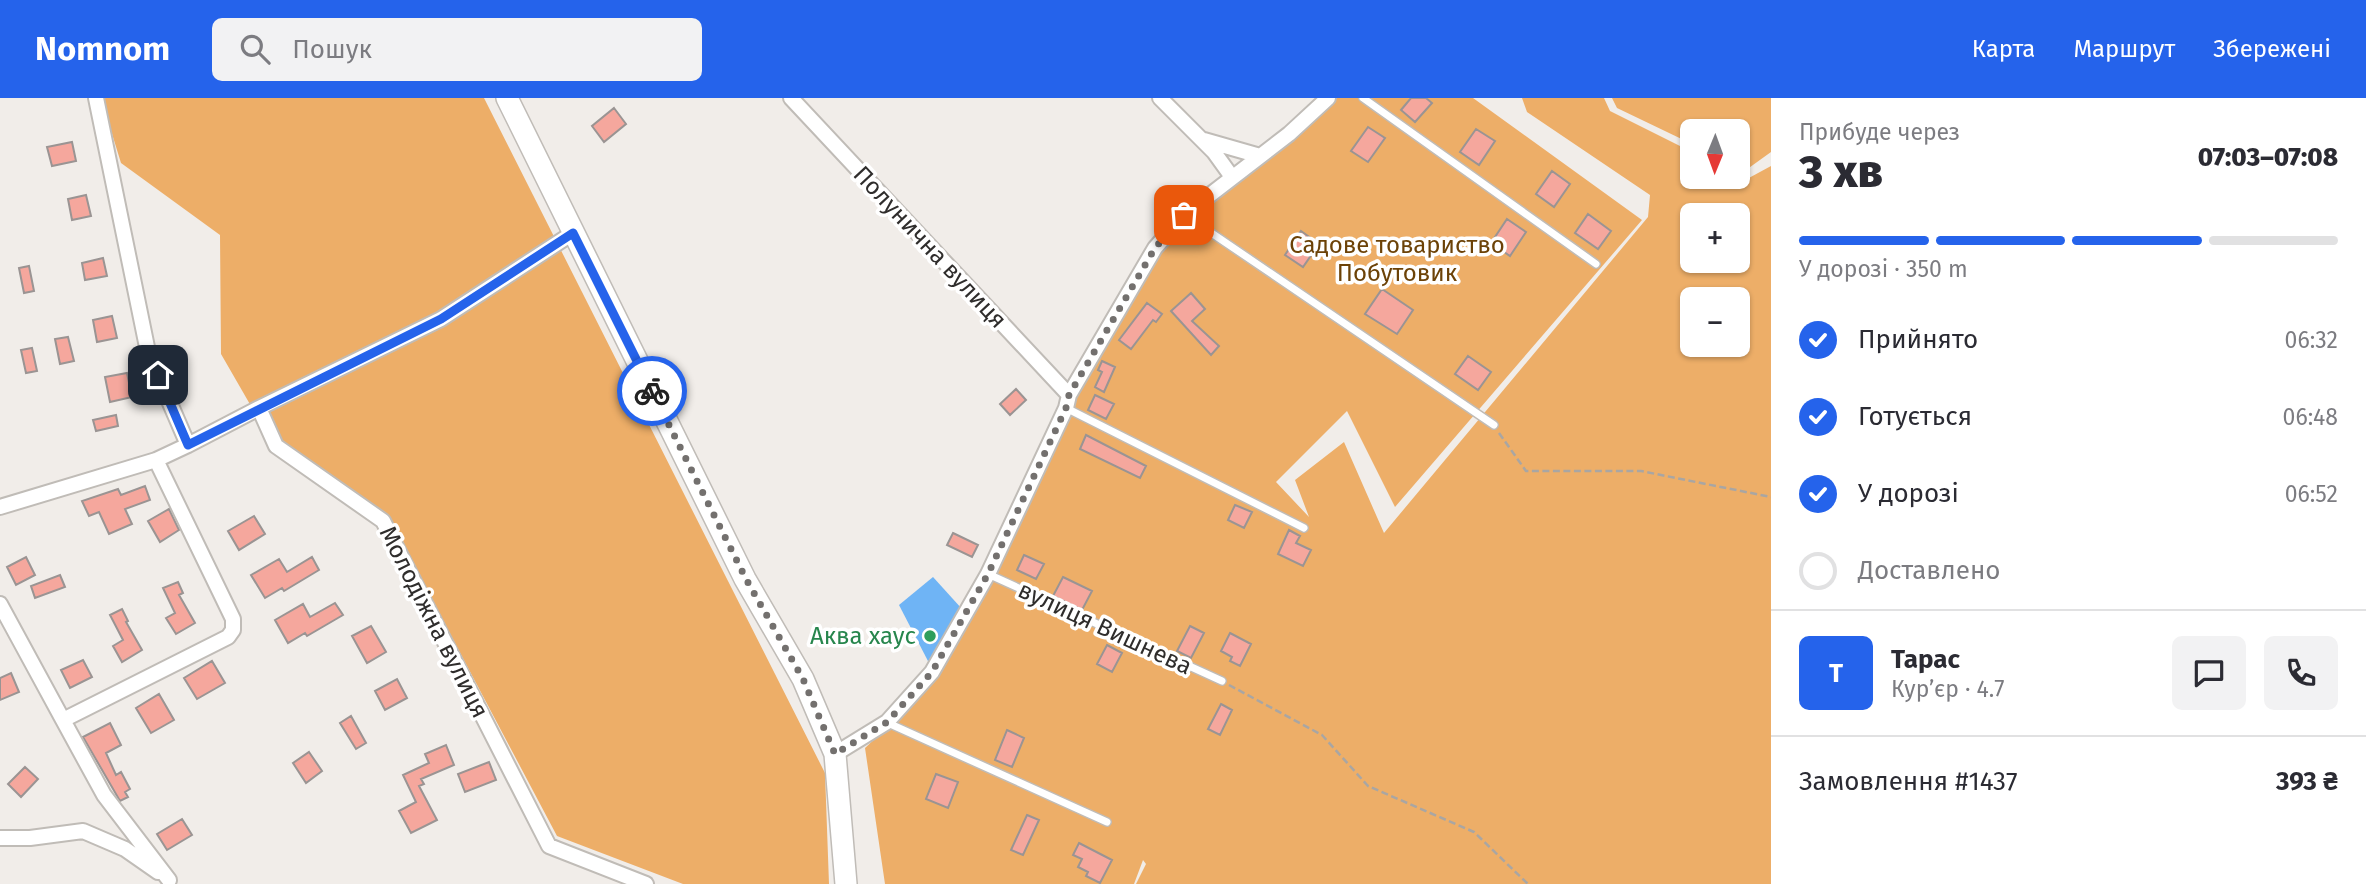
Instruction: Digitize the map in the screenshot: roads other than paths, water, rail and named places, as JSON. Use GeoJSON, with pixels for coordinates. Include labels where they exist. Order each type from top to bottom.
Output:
{"type":"FeatureCollection","features":[{"type":"Feature","properties":{"kind":"main road"},"geometry":{"type":"LineString","coordinates":[[507,98],[746,579],[803,679],[835,754],[846,884]]}},
{"type":"Feature","properties":{"kind":"street"},"geometry":{"type":"LineString","coordinates":[[96,98],[148,352],[188,445]]}},
{"type":"Feature","properties":{"kind":"street","name":"Полунична вулиця"},"geometry":{"type":"LineString","coordinates":[[791,98],[1067,402]]}},
{"type":"Feature","properties":{"kind":"street"},"geometry":{"type":"LineString","coordinates":[[1160,98],[1203,139],[1232,177]]}},
{"type":"Feature","properties":{"kind":"street"},"geometry":{"type":"LineString","coordinates":[[835,754],[887,722],[932,672],[988,574],[1067,402],[1155,248],[1184,215],[1322,107],[1328,98]]}},
{"type":"Feature","properties":{"kind":"street"},"geometry":{"type":"LineString","coordinates":[[1203,139],[1260,156]]}},
{"type":"Feature","properties":{"kind":"street"},"geometry":{"type":"LineString","coordinates":[[0,507],[156,460],[188,445],[441,319],[573,233]]}},
{"type":"Feature","properties":{"kind":"street","name":"Молодіжна вулиця"},"geometry":{"type":"LineString","coordinates":[[260,408],[276,446],[383,521],[549,846],[646,884]]}},
{"type":"Feature","properties":{"kind":"street"},"geometry":{"type":"LineString","coordinates":[[62,720],[228,637],[233,630],[233,619],[156,460]]}},
{"type":"Feature","properties":{"kind":"street"},"geometry":{"type":"LineString","coordinates":[[0,604],[104,795],[171,882]]}},
{"type":"Feature","properties":{"kind":"street"},"geometry":{"type":"LineString","coordinates":[[0,838],[30,838],[83,831],[125,849],[171,882]]}},
{"type":"Feature","properties":{"kind":"lane"},"geometry":{"type":"LineString","coordinates":[[1363,98],[1596,264]]}},
{"type":"Feature","properties":{"kind":"lane"},"geometry":{"type":"LineString","coordinates":[[1184,215],[1494,425]]}},
{"type":"Feature","properties":{"kind":"lane"},"geometry":{"type":"LineString","coordinates":[[1067,402],[1304,527]]}},
{"type":"Feature","properties":{"kind":"lane","name":"вулиця Вишнева"},"geometry":{"type":"LineString","coordinates":[[988,574],[1222,681]]}},
{"type":"Feature","properties":{"kind":"lane"},"geometry":{"type":"LineString","coordinates":[[887,722],[1107,822]]}},
{"type":"Feature","properties":{"kind":"water","name":"Аква хаус"},"geometry":{"type":"Polygon","coordinates":[[[933,577],[962,609],[929,663],[899,605],[933,577]]]}},
{"type":"Feature","properties":{"kind":"place","name":"Аква хаус"},"geometry":{"type":"Point","coordinates":[930,636]}},
{"type":"Feature","properties":{"kind":"park label","name":"Садове товариство Побутовик"},"geometry":{"type":"Point","coordinates":[1397,259]}}]}
